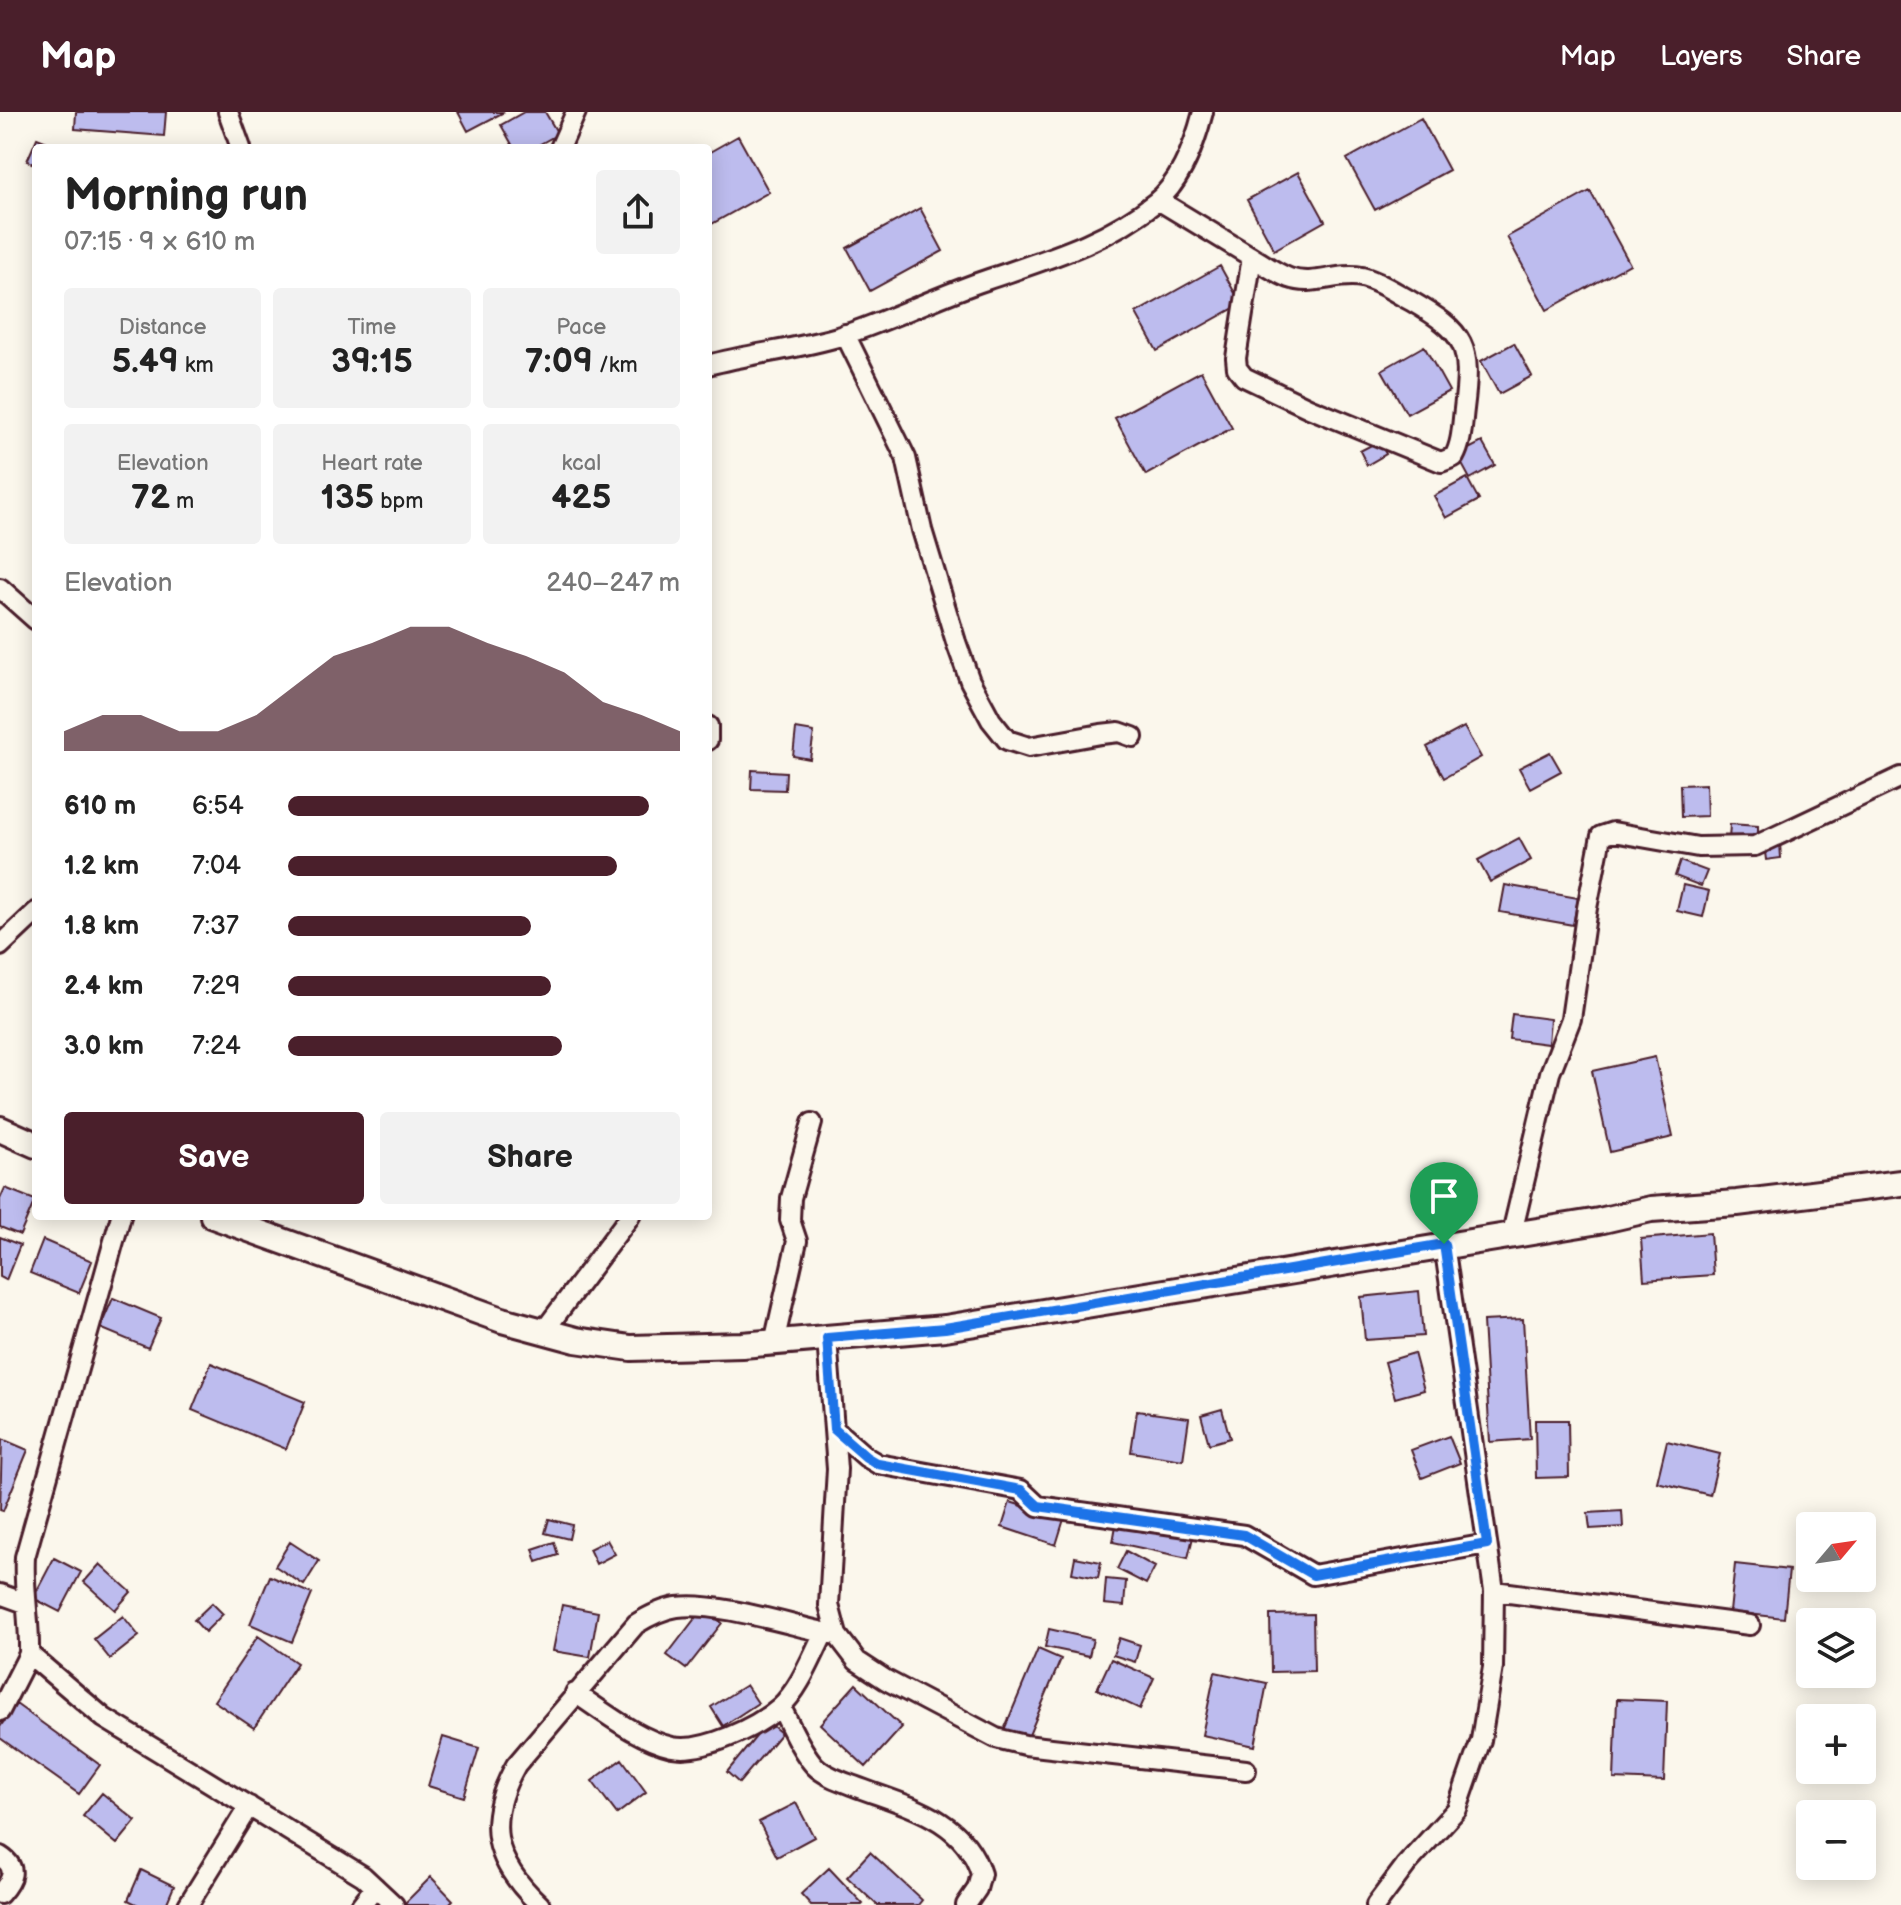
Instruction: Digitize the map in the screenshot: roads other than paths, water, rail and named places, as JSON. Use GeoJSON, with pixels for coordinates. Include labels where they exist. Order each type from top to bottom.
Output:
{"type":"FeatureCollection","features":[{"type":"Feature","properties":{"kind":"main road"},"geometry":{"type":"LineString","coordinates":[[0,1129],[32,1143]]}},
{"type":"Feature","properties":{"kind":"main road"},"geometry":{"type":"LineString","coordinates":[[224,1220],[502,1320],[576,1340],[631,1348],[774,1343],[960,1326],[1444,1244],[1599,1221],[1651,1209],[1737,1203],[1901,1183]]}},
{"type":"Feature","properties":{"kind":"street"},"geometry":{"type":"LineString","coordinates":[[228,112],[240,144]]}},
{"type":"Feature","properties":{"kind":"street"},"geometry":{"type":"LineString","coordinates":[[562,144],[576,112]]}},
{"type":"Feature","properties":{"kind":"street"},"geometry":{"type":"LineString","coordinates":[[712,364],[845,334],[984,280],[1067,255],[1100,239],[1158,200],[1176,178],[1196,141],[1203,112]]}},
{"type":"Feature","properties":{"kind":"street"},"geometry":{"type":"LineString","coordinates":[[1158,200],[1285,277],[1305,283],[1334,277],[1360,277],[1384,286],[1446,321],[1460,338],[1465,352],[1467,383],[1461,438],[1454,457],[1441,462],[1309,408],[1244,377],[1237,368],[1236,358],[1252,257]]}},
{"type":"Feature","properties":{"kind":"street"},"geometry":{"type":"LineString","coordinates":[[845,334],[906,458],[922,530],[956,642],[970,681],[991,720],[1007,740],[1029,747],[1119,732],[1133,737]]}},
{"type":"Feature","properties":{"kind":"street"},"geometry":{"type":"LineString","coordinates":[[0,588],[32,616]]}},
{"type":"Feature","properties":{"kind":"street"},"geometry":{"type":"LineString","coordinates":[[1512,1233],[1550,1073],[1571,1019],[1601,836],[1613,832],[1698,847],[1755,846],[1901,777]]}},
{"type":"Feature","properties":{"kind":"street"},"geometry":{"type":"LineString","coordinates":[[0,946],[32,916]]}},
{"type":"Feature","properties":{"kind":"street"},"geometry":{"type":"LineString","coordinates":[[774,1343],[797,1241],[790,1220],[791,1198],[812,1123]]}},
{"type":"Feature","properties":{"kind":"street"},"geometry":{"type":"LineString","coordinates":[[0,1711],[29,1654],[25,1557],[120,1220]]}},
{"type":"Feature","properties":{"kind":"street"},"geometry":{"type":"LineString","coordinates":[[544,1331],[627,1220]]}},
{"type":"Feature","properties":{"kind":"street"},"geometry":{"type":"LineString","coordinates":[[1376,1905],[1406,1865],[1457,1809],[1481,1740],[1493,1667],[1494,1591],[1444,1244]]}},
{"type":"Feature","properties":{"kind":"street"},"geometry":{"type":"LineString","coordinates":[[575,1693],[630,1728],[672,1747],[698,1747],[729,1737],[781,1707],[831,1634],[829,1605],[837,1469],[827,1338]]}},
{"type":"Feature","properties":{"kind":"street"},"geometry":{"type":"LineString","coordinates":[[834,1429],[878,1464],[1021,1490],[1038,1506],[1244,1535],[1313,1575],[1487,1544]]}},
{"type":"Feature","properties":{"kind":"street"},"geometry":{"type":"LineString","coordinates":[[1494,1591],[1750,1625]]}},
{"type":"Feature","properties":{"kind":"street"},"geometry":{"type":"LineString","coordinates":[[0,1594],[25,1603]]}},
{"type":"Feature","properties":{"kind":"street"},"geometry":{"type":"LineString","coordinates":[[540,1905],[518,1884],[505,1862],[496,1837],[497,1807],[504,1786],[516,1765],[636,1624],[655,1613],[676,1607],[701,1606],[831,1634],[867,1668],[996,1738],[1025,1745],[1246,1770]]}},
{"type":"Feature","properties":{"kind":"street"},"geometry":{"type":"LineString","coordinates":[[29,1654],[104,1718],[363,1876],[394,1905]]}},
{"type":"Feature","properties":{"kind":"street"},"geometry":{"type":"LineString","coordinates":[[781,1707],[815,1766],[833,1778],[948,1825],[965,1842],[981,1874],[977,1889],[966,1905]]}},
{"type":"Feature","properties":{"kind":"street"},"geometry":{"type":"LineString","coordinates":[[188,1905],[249,1806]]}},
{"type":"Feature","properties":{"kind":"street"},"geometry":{"type":"LineString","coordinates":[[0,1856],[9,1862],[13,1872],[12,1880],[0,1894]]}},
{"type":"Feature","properties":{"kind":"street"},"geometry":{"type":"LineString","coordinates":[[361,1905],[375,1887]]}}]}
